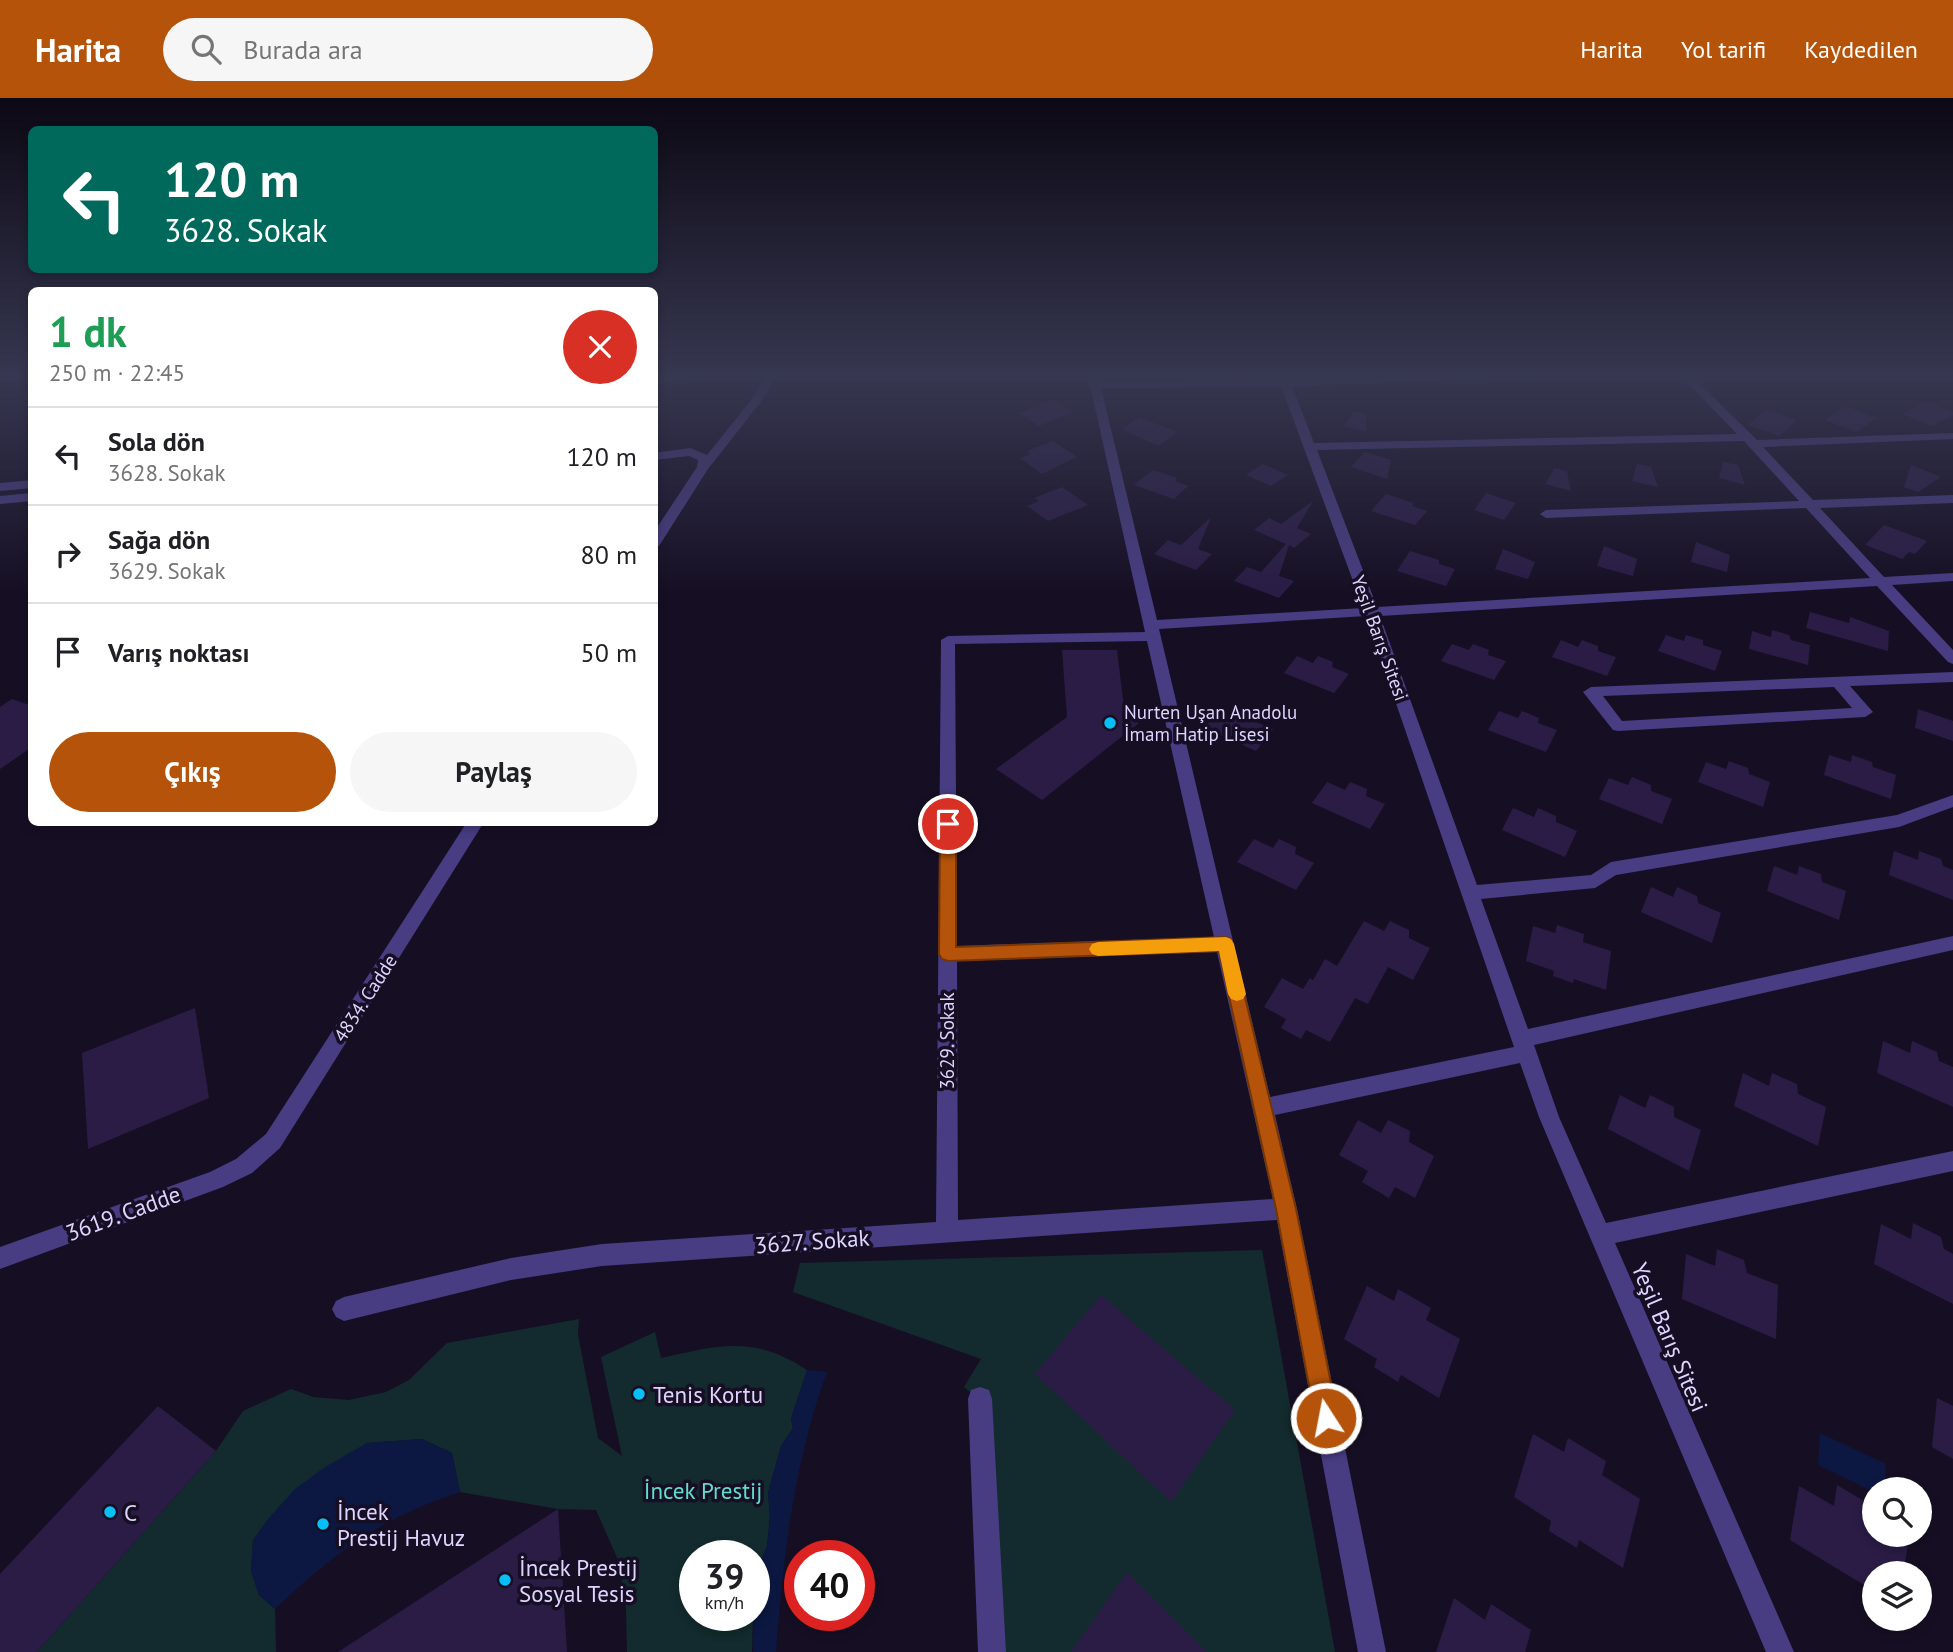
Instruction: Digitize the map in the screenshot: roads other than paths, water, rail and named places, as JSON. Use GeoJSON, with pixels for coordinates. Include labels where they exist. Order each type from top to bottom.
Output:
{"type":"FeatureCollection","features":[{"type":"Feature","properties":{"kind":"street"},"geometry":{"type":"LineString","coordinates":[[658,537],[718,449]]}},
{"type":"Feature","properties":{"kind":"street"},"geometry":{"type":"LineString","coordinates":[[1110,449],[1286,1209],[1372,1652]]}},
{"type":"Feature","properties":{"kind":"street","name":"Yeşil Barış Sitesi"},"geometry":{"type":"LineString","coordinates":[[1311,449],[1549,1117],[1780,1652]]}},
{"type":"Feature","properties":{"kind":"street"},"geometry":{"type":"LineString","coordinates":[[1758,449],[1953,659]]}},
{"type":"Feature","properties":{"kind":"street"},"geometry":{"type":"LineString","coordinates":[[658,456],[690,452],[704,458],[703,467]]}},
{"type":"Feature","properties":{"kind":"street"},"geometry":{"type":"LineString","coordinates":[[0,487],[28,484]]}},
{"type":"Feature","properties":{"kind":"street"},"geometry":{"type":"LineString","coordinates":[[0,500],[28,497]]}},
{"type":"Feature","properties":{"kind":"street"},"geometry":{"type":"LineString","coordinates":[[1546,513],[1953,499]]}},
{"type":"Feature","properties":{"kind":"street"},"geometry":{"type":"LineString","coordinates":[[1153,631],[1371,612],[1953,577]]}},
{"type":"Feature","properties":{"kind":"street","name":"3629. Sokak"},"geometry":{"type":"LineString","coordinates":[[947,1232],[948,640],[1153,631]]}},
{"type":"Feature","properties":{"kind":"street"},"geometry":{"type":"LineString","coordinates":[[1838,682],[1865,712],[1618,726],[1591,692],[1953,677]]}},
{"type":"Feature","properties":{"kind":"street"},"geometry":{"type":"LineString","coordinates":[[1470,894],[1595,881],[1611,869],[1899,821],[1953,801]]}},
{"type":"Feature","properties":{"kind":"street","name":"4834. Cadde"},"geometry":{"type":"LineString","coordinates":[[244,1166],[273,1141],[473,826]]}},
{"type":"Feature","properties":{"kind":"street"},"geometry":{"type":"LineString","coordinates":[[1263,1108],[1953,943]]}},
{"type":"Feature","properties":{"kind":"street"},"geometry":{"type":"LineString","coordinates":[[948,954],[1226,944]]}},
{"type":"Feature","properties":{"kind":"street"},"geometry":{"type":"LineString","coordinates":[[1600,1235],[1953,1161]]}},
{"type":"Feature","properties":{"kind":"street","name":"3619. Cadde"},"geometry":{"type":"LineString","coordinates":[[0,1258],[215,1180],[244,1166]]}},
{"type":"Feature","properties":{"kind":"street","name":"3627. Sokak"},"geometry":{"type":"LineString","coordinates":[[344,1309],[511,1269],[602,1255],[1286,1209]]}},
{"type":"Feature","properties":{"kind":"street"},"geometry":{"type":"LineString","coordinates":[[980,1399],[992,1652]]}},
{"type":"Feature","properties":{"kind":"water"},"geometry":{"type":"Polygon","coordinates":[[[807,1370],[827,1372],[806,1440],[788,1540],[784,1540],[776,1652],[753,1652],[753,1631],[770,1631],[768,1493],[781,1446],[793,1428],[791,1419],[807,1370]]]}},
{"type":"Feature","properties":{"kind":"water"},"geometry":{"type":"Polygon","coordinates":[[[1820,1433],[1886,1464],[1885,1477],[1862,1477],[1862,1486],[1818,1465],[1820,1433]]]}},
{"type":"Feature","properties":{"kind":"water","name":"İncek Prestij Havuz"},"geometry":{"type":"Polygon","coordinates":[[[422,1439],[452,1453],[460,1492],[406,1513],[360,1539],[318,1570],[275,1609],[259,1595],[251,1571],[253,1540],[295,1489],[325,1467],[367,1443],[422,1439]]]}},
{"type":"Feature","properties":{"kind":"place","name":"Nurten Uşan Anadolu İmam Hatip Lisesi"},"geometry":{"type":"Point","coordinates":[1110,723]}},
{"type":"Feature","properties":{"kind":"place","name":"Tenis Kortu"},"geometry":{"type":"Point","coordinates":[639,1394]}},
{"type":"Feature","properties":{"kind":"place","name":"C"},"geometry":{"type":"Point","coordinates":[110,1512]}},
{"type":"Feature","properties":{"kind":"place","name":"İncek Prestij Havuz"},"geometry":{"type":"Point","coordinates":[323,1524]}},
{"type":"Feature","properties":{"kind":"place","name":"İncek Prestij Sosyal Tesis"},"geometry":{"type":"Point","coordinates":[505,1580]}},
{"type":"Feature","properties":{"kind":"park label","name":"İncek Prestij"},"geometry":{"type":"Point","coordinates":[703,1490]}}]}
